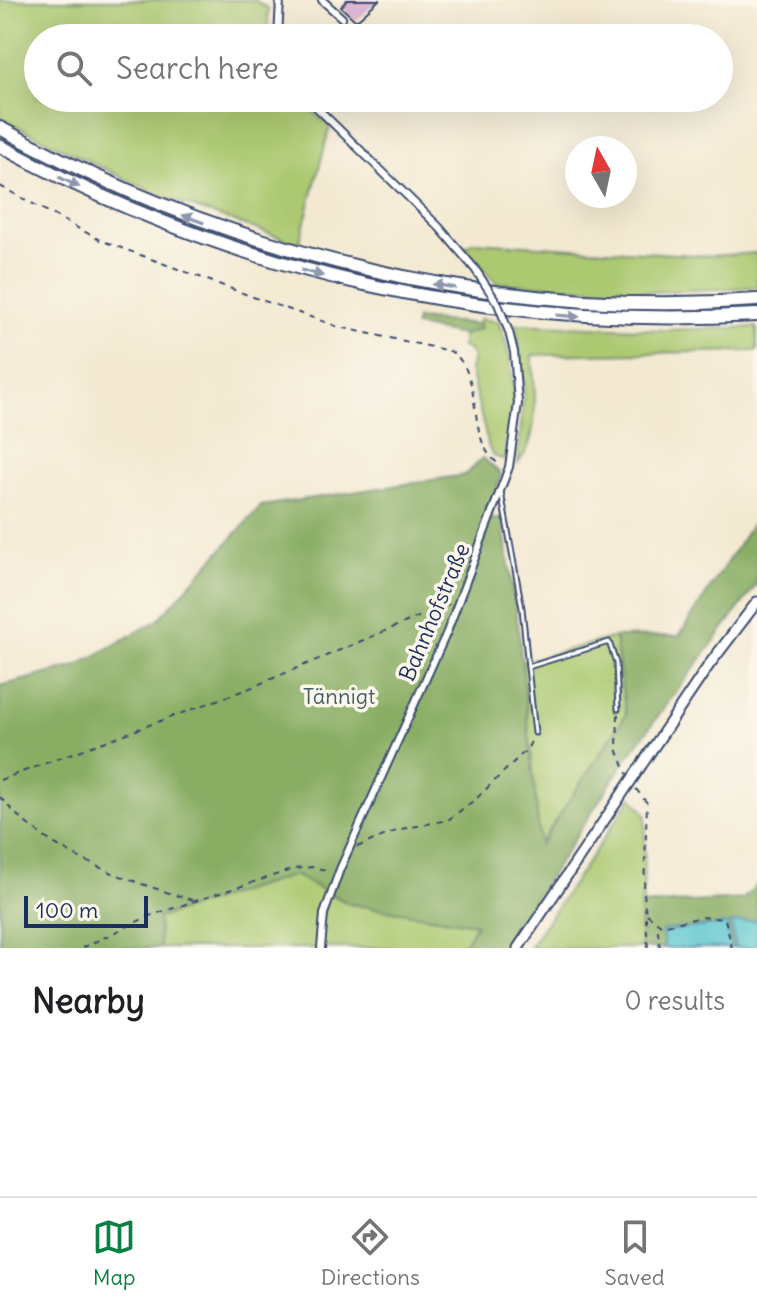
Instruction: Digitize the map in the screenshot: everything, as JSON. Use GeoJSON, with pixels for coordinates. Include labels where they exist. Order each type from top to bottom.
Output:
{"type":"FeatureCollection","features":[{"type":"Feature","properties":{"kind":"highway"},"geometry":{"type":"LineString","coordinates":[[0,128],[52,157],[166,209],[269,244],[369,271],[458,288],[562,299],[653,303],[757,300]]}},
{"type":"Feature","properties":{"kind":"highway"},"geometry":{"type":"LineString","coordinates":[[0,146],[100,197],[186,232],[262,259],[380,289],[472,306],[602,318],[757,315]]}},
{"type":"Feature","properties":{"kind":"main road"},"geometry":{"type":"LineString","coordinates":[[518,948],[715,656],[757,602]]}},
{"type":"Feature","properties":{"kind":"street"},"geometry":{"type":"LineString","coordinates":[[279,24],[280,0]]}},
{"type":"Feature","properties":{"kind":"street"},"geometry":{"type":"LineString","coordinates":[[322,0],[342,18]]}},
{"type":"Feature","properties":{"kind":"street","name":"Bahnhofstraße"},"geometry":{"type":"LineString","coordinates":[[321,112],[439,227],[475,269],[498,304],[509,332],[514,352],[518,403],[509,467],[461,599],[348,850],[324,914],[321,948]]}},
{"type":"Feature","properties":{"kind":"lane"},"geometry":{"type":"LineString","coordinates":[[501,489],[522,608],[535,733]]}},
{"type":"Feature","properties":{"kind":"lane"},"geometry":{"type":"LineString","coordinates":[[528,667],[609,642],[616,663],[618,709]]}},
{"type":"Feature","properties":{"kind":"path"},"geometry":{"type":"LineString","coordinates":[[0,186],[100,240],[256,298],[339,327],[450,351],[462,362],[466,372],[488,453],[498,465],[509,467]]}},
{"type":"Feature","properties":{"kind":"path"},"geometry":{"type":"LineString","coordinates":[[0,780],[250,688],[461,599]]}},
{"type":"Feature","properties":{"kind":"path"},"geometry":{"type":"LineString","coordinates":[[618,709],[617,749],[630,782],[647,803],[648,948]]}},
{"type":"Feature","properties":{"kind":"path"},"geometry":{"type":"LineString","coordinates":[[348,850],[401,829],[448,820],[477,798],[528,748],[535,733]]}},
{"type":"Feature","properties":{"kind":"path"},"geometry":{"type":"LineString","coordinates":[[0,797],[14,813],[74,858],[196,902]]}},
{"type":"Feature","properties":{"kind":"path"},"geometry":{"type":"LineString","coordinates":[[82,948],[149,916],[294,869],[312,867],[332,871],[338,876]]}},
{"type":"Feature","properties":{"kind":"path"},"geometry":{"type":"LineString","coordinates":[[646,913],[662,926]]}},
{"type":"Feature","properties":{"kind":"path"},"geometry":{"type":"LineString","coordinates":[[660,948],[658,931],[662,926],[702,917],[725,919],[732,948]]}},
{"type":"Feature","properties":{"kind":"green space"},"geometry":{"type":"Polygon","coordinates":[[[0,0],[255,0],[268,9],[268,24],[24,24],[24,112],[313,112],[330,126],[299,244],[163,197],[0,118],[0,0]]]}},
{"type":"Feature","properties":{"kind":"green space"},"geometry":{"type":"Polygon","coordinates":[[[474,242],[709,256],[757,253],[757,287],[652,292],[496,283],[465,247],[474,242]]]}},
{"type":"Feature","properties":{"kind":"green space"},"geometry":{"type":"Polygon","coordinates":[[[416,319],[479,324],[480,329],[462,335],[415,326],[416,319]]]}},
{"type":"Feature","properties":{"kind":"green space"},"geometry":{"type":"Polygon","coordinates":[[[479,319],[498,321],[509,355],[513,405],[508,458],[504,460],[494,456],[489,448],[470,370],[473,358],[470,351],[462,347],[462,335],[480,329],[479,319]]]}},
{"type":"Feature","properties":{"kind":"green space"},"geometry":{"type":"Polygon","coordinates":[[[516,324],[664,330],[757,327],[757,351],[532,355],[535,412],[530,440],[518,463],[524,386],[516,324]]]}},
{"type":"Feature","properties":{"kind":"green space","name":"Tännigt"},"geometry":{"type":"Polygon","coordinates":[[[483,458],[501,474],[490,520],[502,517],[519,633],[540,844],[626,715],[615,637],[679,636],[757,516],[757,584],[629,755],[503,948],[462,948],[476,924],[350,904],[294,875],[158,918],[160,948],[0,948],[0,686],[77,666],[158,620],[261,506],[465,475],[483,458]]]}},
{"type":"Feature","properties":{"kind":"green space"},"geometry":{"type":"Polygon","coordinates":[[[615,637],[626,715],[540,845],[522,662],[615,637]]]}},
{"type":"Feature","properties":{"kind":"green space"},"geometry":{"type":"Polygon","coordinates":[[[632,797],[646,814],[641,948],[529,948],[632,797]]]}},
{"type":"Feature","properties":{"kind":"green space"},"geometry":{"type":"Polygon","coordinates":[[[0,801],[198,905],[294,875],[350,904],[477,924],[462,948],[0,948],[0,801]]]}},
{"type":"Feature","properties":{"kind":"green space"},"geometry":{"type":"Polygon","coordinates":[[[757,885],[757,920],[732,924],[735,948],[731,948],[727,924],[662,931],[664,948],[641,948],[640,905],[743,899],[757,885]]]}},
{"type":"Feature","properties":{"kind":"water"},"geometry":{"type":"Polygon","coordinates":[[[757,920],[757,948],[735,948],[731,923],[757,920]]]}},
{"type":"Feature","properties":{"kind":"water"},"geometry":{"type":"Polygon","coordinates":[[[727,924],[731,948],[664,948],[662,931],[727,924]]]}},
{"type":"Feature","properties":{"kind":"building"},"geometry":{"type":"Polygon","coordinates":[[[347,0],[379,0],[356,21],[341,7],[347,0]]]}}]}
